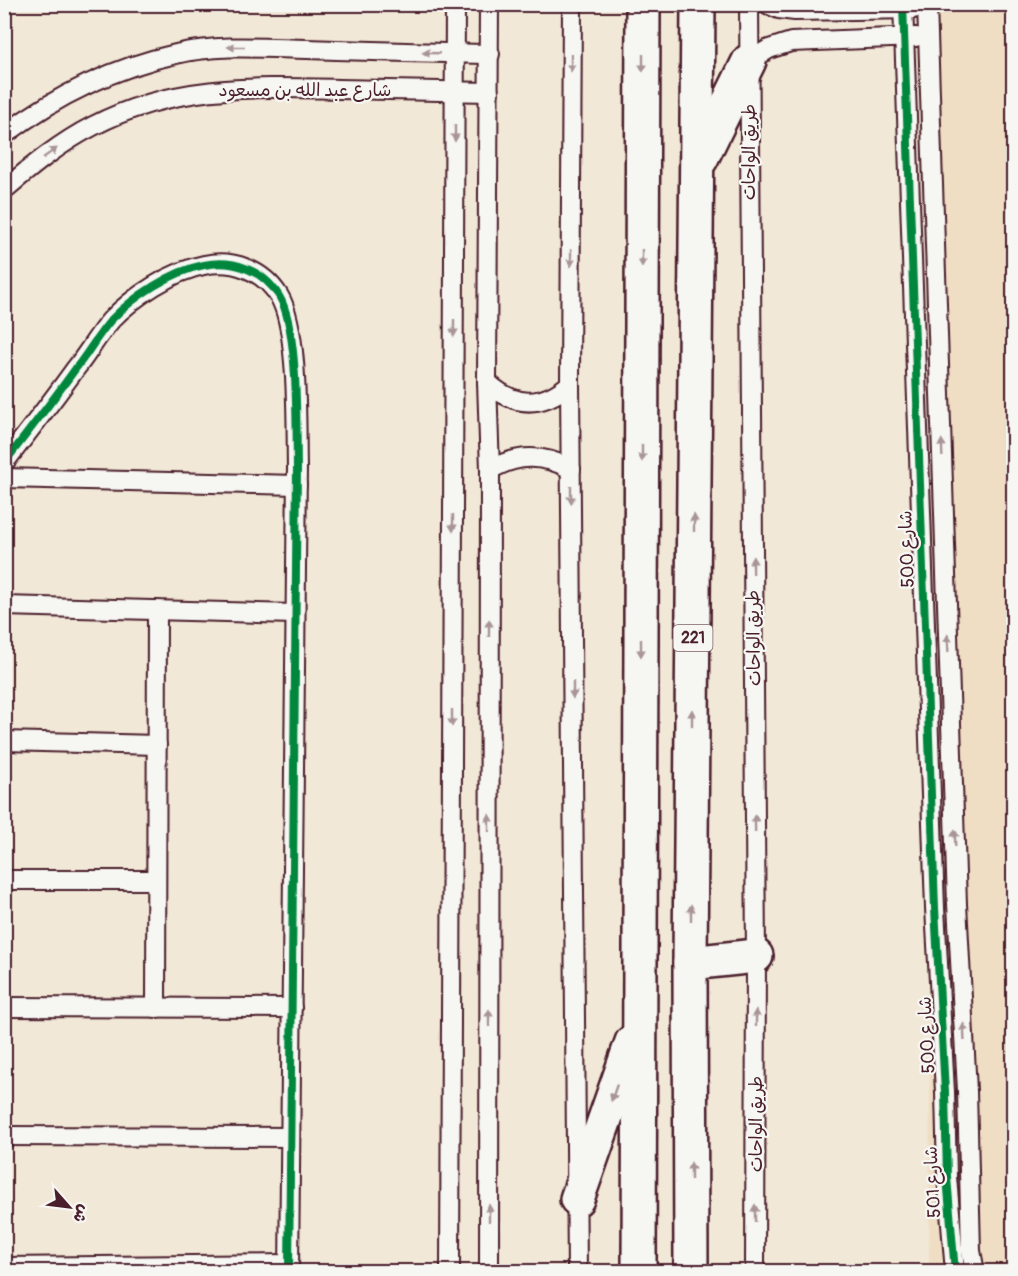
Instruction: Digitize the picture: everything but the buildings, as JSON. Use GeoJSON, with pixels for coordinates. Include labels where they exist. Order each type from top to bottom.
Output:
{"type":"FeatureCollection","features":[{"type":"Feature","properties":{"kind":"highway"},"geometry":{"type":"LineString","coordinates":[[639,1272],[643,4]]}},
{"type":"Feature","properties":{"kind":"highway","name":"221"},"geometry":{"type":"LineString","coordinates":[[691,1272],[690,963],[698,4]]}},
{"type":"Feature","properties":{"kind":"highway"},"geometry":{"type":"LineString","coordinates":[[697,168],[749,61]]}},
{"type":"Feature","properties":{"kind":"highway"},"geometry":{"type":"LineString","coordinates":[[690,963],[756,956]]}},
{"type":"Feature","properties":{"kind":"highway"},"geometry":{"type":"LineString","coordinates":[[577,1199],[641,1018]]}},
{"type":"Feature","properties":{"kind":"street"},"geometry":{"type":"LineString","coordinates":[[450,1272],[455,4]]}},
{"type":"Feature","properties":{"kind":"street"},"geometry":{"type":"LineString","coordinates":[[489,4],[487,382],[489,470],[489,1272]]}},
{"type":"Feature","properties":{"kind":"street"},"geometry":{"type":"LineString","coordinates":[[572,4],[570,384],[577,1272]]}},
{"type":"Feature","properties":{"kind":"street","name":"طريق الواحات"},"geometry":{"type":"LineString","coordinates":[[749,4],[756,956],[755,1272]]}},
{"type":"Feature","properties":{"kind":"street"},"geometry":{"type":"LineString","coordinates":[[767,4],[779,9],[795,11],[927,7]]}},
{"type":"Feature","properties":{"kind":"street","name":"شارع 500"},"geometry":{"type":"LineString","coordinates":[[903,7],[935,908],[945,1092]]}},
{"type":"Feature","properties":{"kind":"street","name":"شارع 500"},"geometry":{"type":"LineString","coordinates":[[927,7],[952,744],[967,1091]]}},
{"type":"Feature","properties":{"kind":"street"},"geometry":{"type":"LineString","coordinates":[[749,61],[769,49],[791,42],[928,37]]}},
{"type":"Feature","properties":{"kind":"street"},"geometry":{"type":"LineString","coordinates":[[4,135],[36,112],[81,86],[128,67],[178,54],[229,47],[490,54]]}},
{"type":"Feature","properties":{"kind":"street","name":"شارع عبد الله بن مسعود"},"geometry":{"type":"LineString","coordinates":[[4,190],[46,154],[93,126],[144,105],[197,92],[251,87],[489,92]]}},
{"type":"Feature","properties":{"kind":"street"},"geometry":{"type":"LineString","coordinates":[[4,463],[112,320],[140,296],[170,277],[193,267],[217,262],[242,266],[263,278],[279,296],[290,329],[296,414],[297,485],[289,1268],[4,1267]]}},
{"type":"Feature","properties":{"kind":"street"},"geometry":{"type":"LineString","coordinates":[[912,279],[936,278]]}},
{"type":"Feature","properties":{"kind":"street"},"geometry":{"type":"LineString","coordinates":[[487,382],[499,393],[513,400],[528,403],[558,394],[570,384]]}},
{"type":"Feature","properties":{"kind":"street"},"geometry":{"type":"LineString","coordinates":[[917,412],[941,410]]}},
{"type":"Feature","properties":{"kind":"street"},"geometry":{"type":"LineString","coordinates":[[489,470],[512,460],[536,457],[548,459],[571,469]]}},
{"type":"Feature","properties":{"kind":"street"},"geometry":{"type":"LineString","coordinates":[[4,478],[297,485]]}},
{"type":"Feature","properties":{"kind":"street"},"geometry":{"type":"LineString","coordinates":[[4,606],[296,614]]}},
{"type":"Feature","properties":{"kind":"street"},"geometry":{"type":"LineString","coordinates":[[156,1008],[157,610]]}},
{"type":"Feature","properties":{"kind":"street"},"geometry":{"type":"LineString","coordinates":[[4,741],[157,745]]}},
{"type":"Feature","properties":{"kind":"street"},"geometry":{"type":"LineString","coordinates":[[929,744],[952,744]]}},
{"type":"Feature","properties":{"kind":"street"},"geometry":{"type":"LineString","coordinates":[[4,880],[156,880]]}},
{"type":"Feature","properties":{"kind":"street"},"geometry":{"type":"LineString","coordinates":[[4,1007],[291,1008]]}},
{"type":"Feature","properties":{"kind":"street"},"geometry":{"type":"LineString","coordinates":[[945,1092],[967,1091]]}},
{"type":"Feature","properties":{"kind":"street","name":"شارع 501"},"geometry":{"type":"LineString","coordinates":[[967,1091],[971,1251],[975,1272]]}},
{"type":"Feature","properties":{"kind":"street","name":"شارع 501"},"geometry":{"type":"LineString","coordinates":[[945,1092],[947,1177],[955,1272]]}},
{"type":"Feature","properties":{"kind":"street"},"geometry":{"type":"LineString","coordinates":[[4,1136],[290,1137]]}},
{"type":"Feature","properties":{"kind":"shaded area"},"geometry":{"type":"Polygon","coordinates":[[[934,5],[1013,5],[1013,1271],[929,1271],[934,5]]]}},
{"type":"Feature","properties":{"kind":"cycle path"},"geometry":{"type":"LineString","coordinates":[[903,4],[935,908],[947,1177],[955,1272]]}},
{"type":"Feature","properties":{"kind":"cycle path"},"geometry":{"type":"LineString","coordinates":[[4,463],[111,320],[154,286],[192,268],[226,264],[236,265],[256,273],[265,279],[279,296],[290,331],[293,354],[297,467],[289,1272]]}}]}
